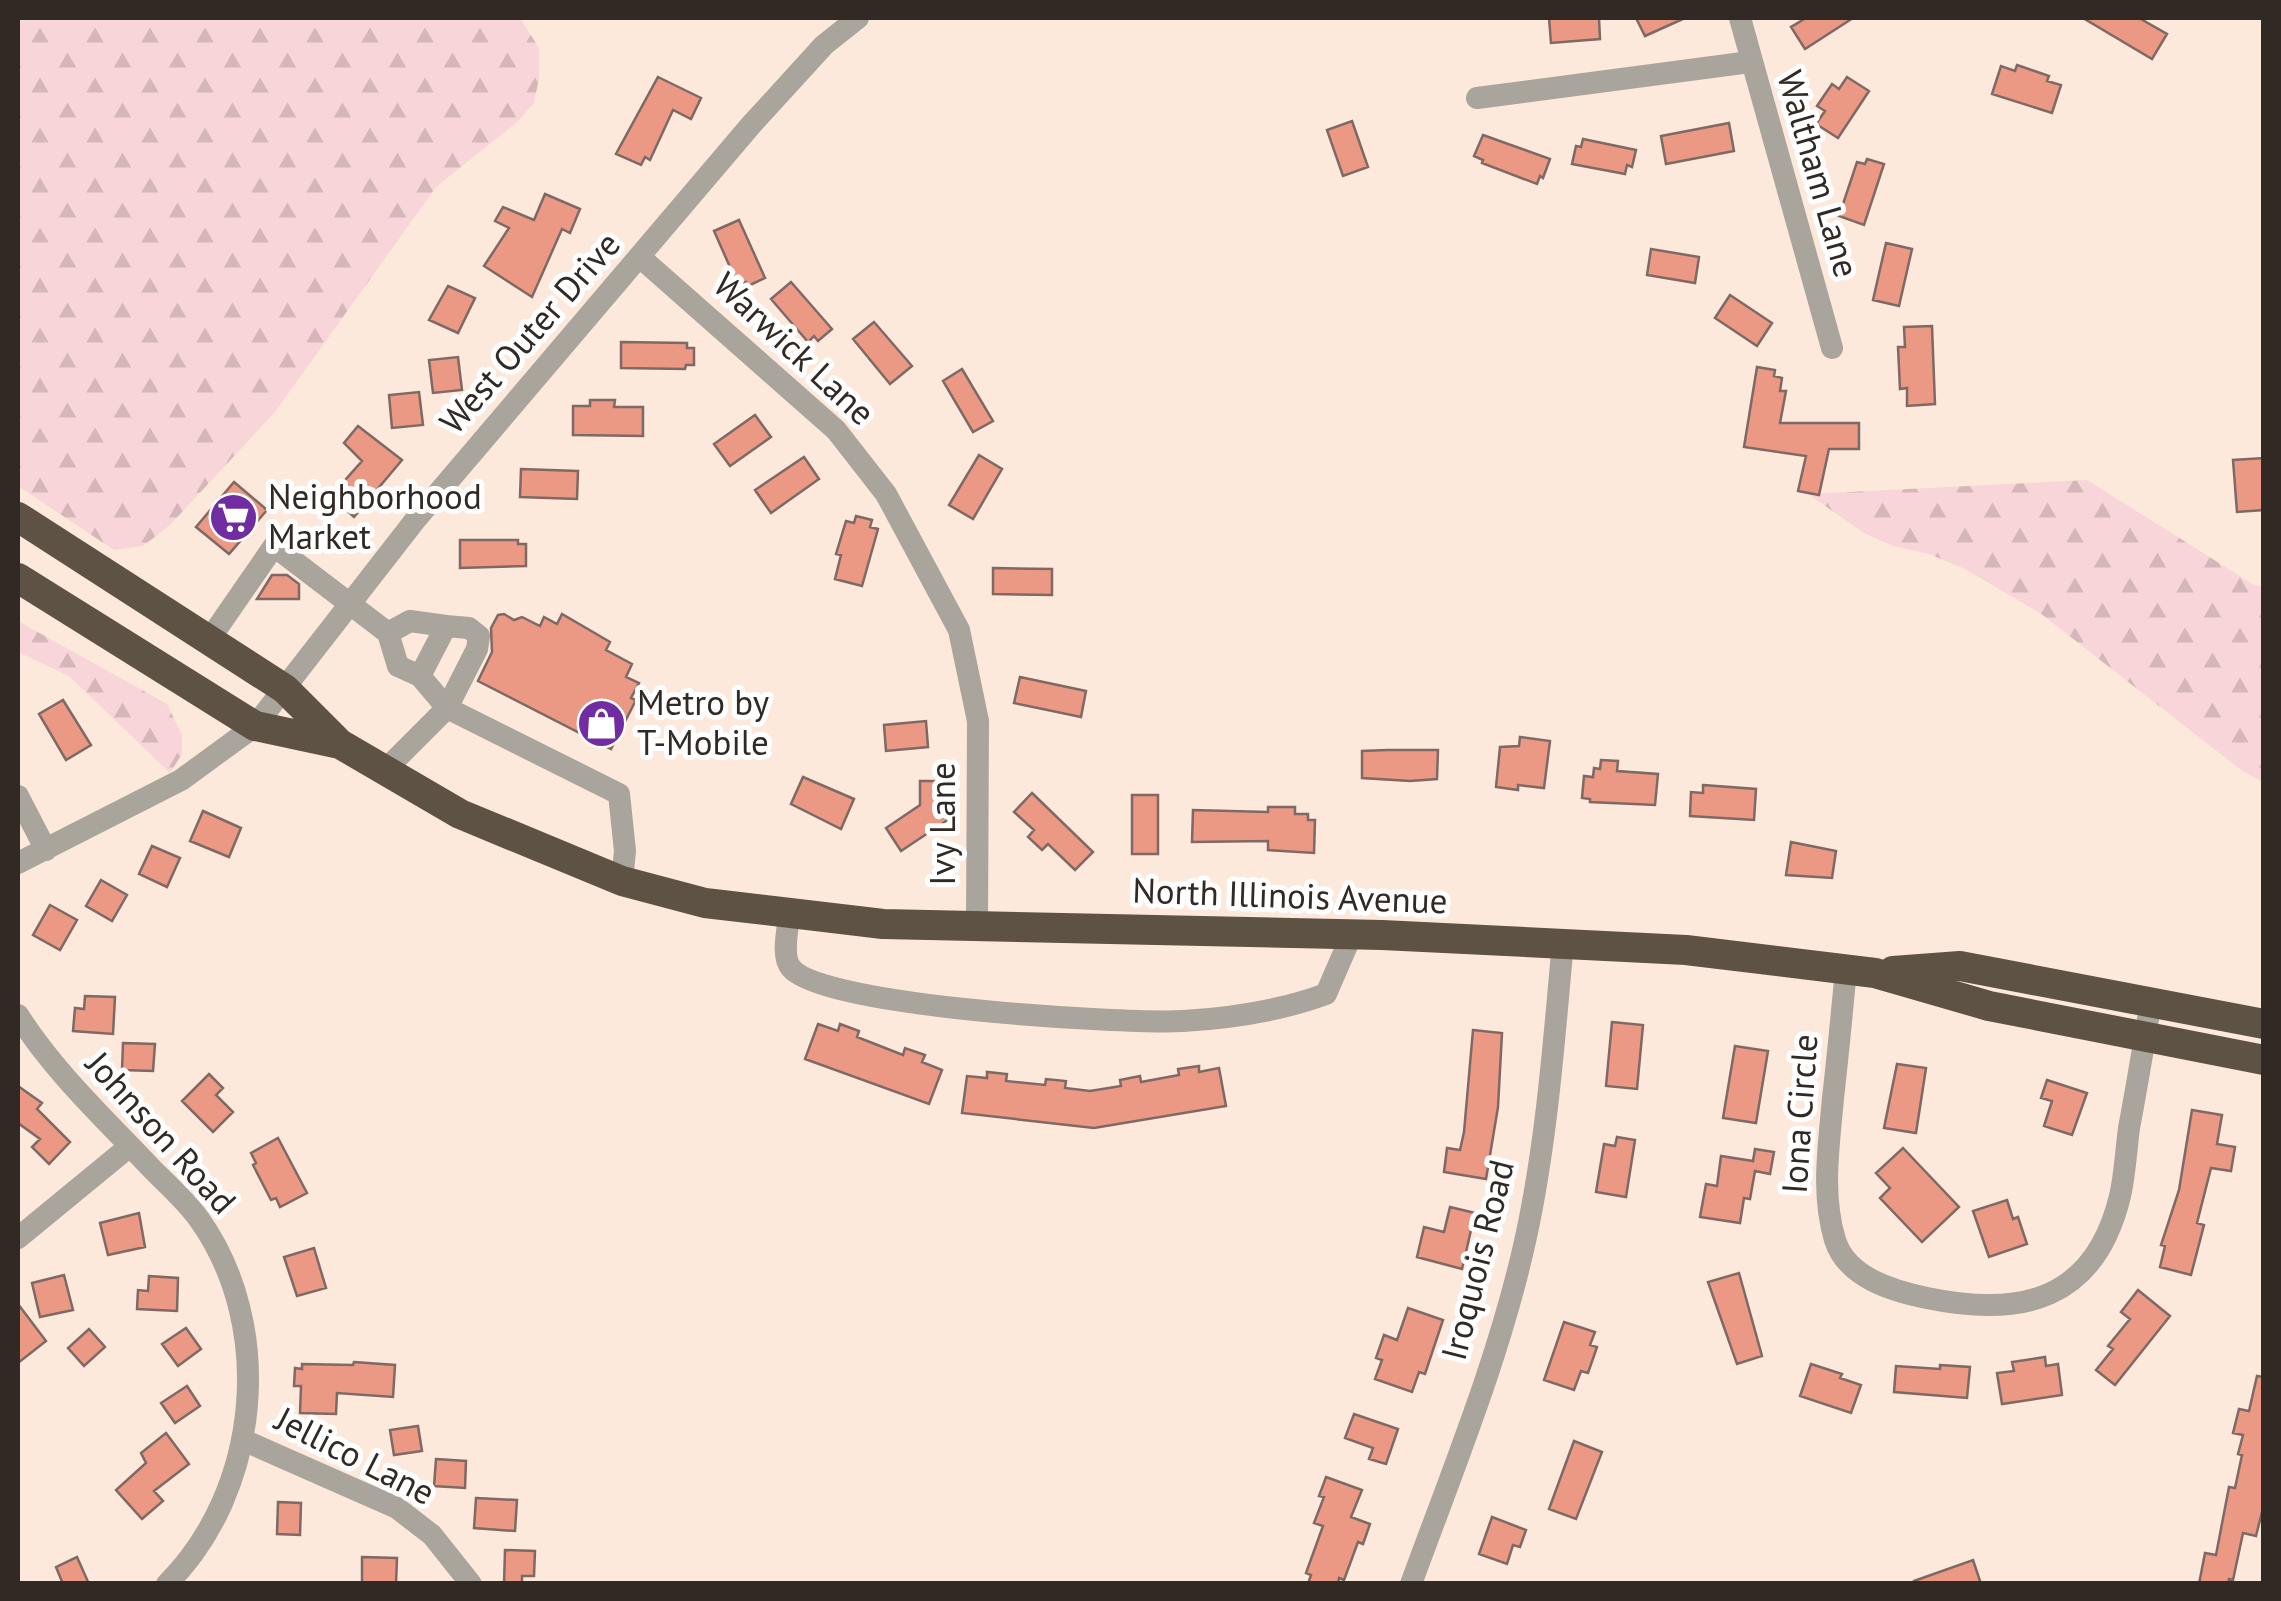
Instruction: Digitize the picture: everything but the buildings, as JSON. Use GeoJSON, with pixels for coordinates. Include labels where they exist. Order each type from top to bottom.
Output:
{"type":"FeatureCollection","features":[{"type":"Feature","properties":{"kind":"highway"},"geometry":{"type":"LineString","coordinates":[[18,516],[285,689],[340,744]]}},
{"type":"Feature","properties":{"kind":"highway"},"geometry":{"type":"LineString","coordinates":[[18,578],[255,726],[340,744]]}},
{"type":"Feature","properties":{"kind":"highway","name":"North Illinois Avenue"},"geometry":{"type":"LineString","coordinates":[[340,744],[460,814],[622,881],[705,903],[883,924],[1352,934],[1686,950],[1861,971],[1989,1006],[2264,1060]]}},
{"type":"Feature","properties":{"kind":"highway"},"geometry":{"type":"LineString","coordinates":[[1861,971],[1960,966],[2264,1024]]}},
{"type":"Feature","properties":{"kind":"street","name":"West Outer Drive"},"geometry":{"type":"LineString","coordinates":[[18,864],[181,780],[255,726],[416,519],[751,125],[824,46],[858,18]]}},
{"type":"Feature","properties":{"kind":"street","name":"Waltham Lane"},"geometry":{"type":"LineString","coordinates":[[1740,18],[1832,348]]}},
{"type":"Feature","properties":{"kind":"street"},"geometry":{"type":"LineString","coordinates":[[1477,98],[1750,62]]}},
{"type":"Feature","properties":{"kind":"street","name":"Warwick Lane"},"geometry":{"type":"LineString","coordinates":[[640,258],[836,430],[868,468],[911,535],[959,630],[978,721]]}},
{"type":"Feature","properties":{"kind":"street"},"geometry":{"type":"LineString","coordinates":[[209,640],[274,546],[388,633],[398,666],[420,676],[447,708],[619,794],[625,851],[622,881]]}},
{"type":"Feature","properties":{"kind":"street"},"geometry":{"type":"LineString","coordinates":[[385,770],[447,708],[477,649],[479,636],[469,628],[410,621],[388,633]]}},
{"type":"Feature","properties":{"kind":"street"},"geometry":{"type":"LineString","coordinates":[[420,676],[446,626]]}},
{"type":"Feature","properties":{"kind":"street","name":"Ivy Lane"},"geometry":{"type":"LineString","coordinates":[[977,927],[978,721]]}},
{"type":"Feature","properties":{"kind":"street"},"geometry":{"type":"LineString","coordinates":[[18,796],[46,850]]}},
{"type":"Feature","properties":{"kind":"street"},"geometry":{"type":"LineString","coordinates":[[789,915],[786,960],[792,971],[860,994],[946,1009],[1177,1022],[1231,1018],[1326,994],[1352,934]]}},
{"type":"Feature","properties":{"kind":"street","name":"Iroquois Road"},"geometry":{"type":"LineString","coordinates":[[1411,1584],[1479,1399],[1525,1240],[1536,1184],[1563,942]]}},
{"type":"Feature","properties":{"kind":"street","name":"Iona Circle"},"geometry":{"type":"LineString","coordinates":[[1861,971],[1826,1174],[1836,1246],[1865,1278],[1895,1291],[1984,1306],[2053,1295],[2076,1279],[2102,1243],[2120,1197],[2151,1001]]}},
{"type":"Feature","properties":{"kind":"street","name":"Johnson Road"},"geometry":{"type":"LineString","coordinates":[[18,1015],[68,1084],[198,1218],[233,1287],[247,1358],[244,1440],[231,1482],[210,1528],[167,1584]]}},
{"type":"Feature","properties":{"kind":"street"},"geometry":{"type":"LineString","coordinates":[[18,1238],[130,1146]]}},
{"type":"Feature","properties":{"kind":"street","name":"Jellico Lane"},"geometry":{"type":"LineString","coordinates":[[244,1440],[397,1508],[432,1535],[470,1584]]}},
{"type":"Feature","properties":{"kind":"green space"},"geometry":{"type":"Polygon","coordinates":[[[18,18],[520,18],[539,48],[534,103],[516,123],[436,187],[275,412],[170,525],[143,546],[114,550],[18,486],[18,18]]]}},
{"type":"Feature","properties":{"kind":"green space"},"geometry":{"type":"Polygon","coordinates":[[[2087,480],[2263,587],[2263,782],[2241,770],[2040,613],[1963,568],[1864,533],[1808,494],[2087,480]]]}},
{"type":"Feature","properties":{"kind":"green space"},"geometry":{"type":"Polygon","coordinates":[[[18,621],[167,704],[182,735],[182,754],[170,773],[69,676],[18,652],[18,621]]]}},
{"type":"Feature","properties":{"kind":"place","name":"Neighborhood Market"},"geometry":{"type":"Point","coordinates":[233,517]}},
{"type":"Feature","properties":{"kind":"place","name":"Metro by T-Mobile"},"geometry":{"type":"Point","coordinates":[602,723]}}]}
